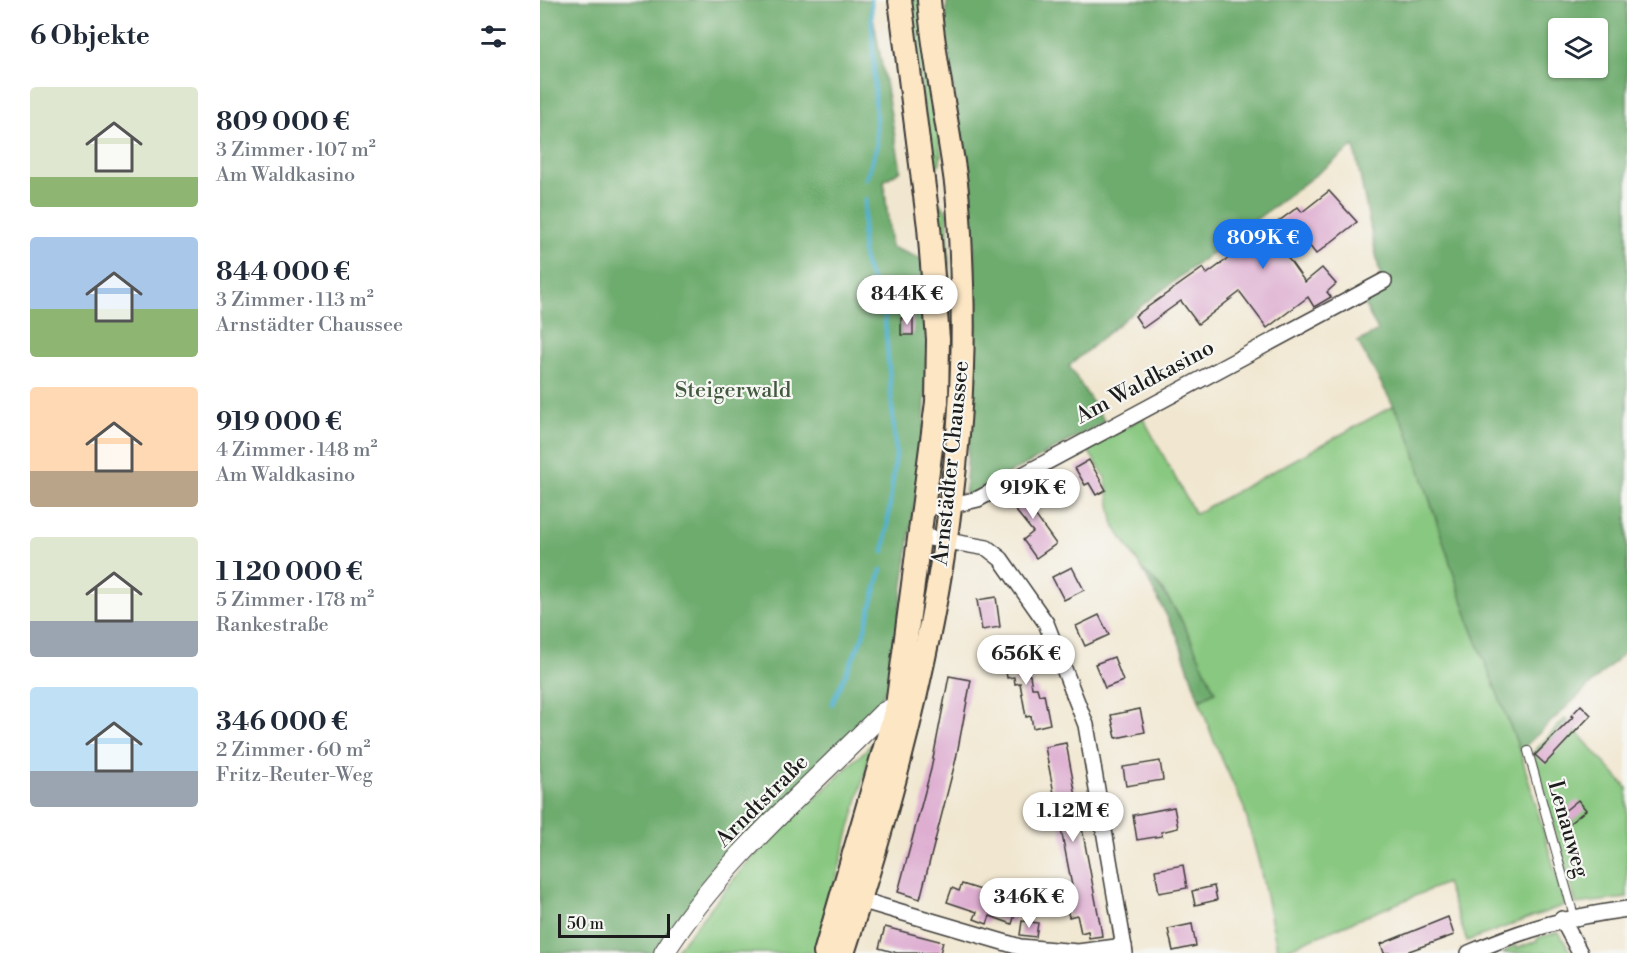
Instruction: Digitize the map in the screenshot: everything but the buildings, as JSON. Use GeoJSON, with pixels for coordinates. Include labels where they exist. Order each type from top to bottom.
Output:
{"type":"FeatureCollection","features":[{"type":"Feature","properties":{"kind":"main road","name":"Arnstädter Chaussee"},"geometry":{"type":"LineString","coordinates":[[900,0],[927,207],[938,339],[937,402],[919,536],[904,707]]}},
{"type":"Feature","properties":{"kind":"main road","name":"Arnstädter Chaussee"},"geometry":{"type":"LineString","coordinates":[[904,707],[936,600],[959,421],[963,347],[956,184],[945,126],[929,0]]}},
{"type":"Feature","properties":{"kind":"main road"},"geometry":{"type":"LineString","coordinates":[[843,953],[860,900],[904,707]]}},
{"type":"Feature","properties":{"kind":"main road"},"geometry":{"type":"LineString","coordinates":[[825,953],[904,707]]}},
{"type":"Feature","properties":{"kind":"street","name":"Am Waldkasino"},"geometry":{"type":"LineString","coordinates":[[923,507],[949,506],[978,499],[1384,281]]}},
{"type":"Feature","properties":{"kind":"street"},"geometry":{"type":"LineString","coordinates":[[860,900],[1020,947],[1078,952],[1125,949],[1086,725],[1046,623],[1001,559],[987,548],[919,536]]}},
{"type":"Feature","properties":{"kind":"street","name":"Arndtstraße"},"geometry":{"type":"LineString","coordinates":[[664,953],[706,894],[741,856],[883,713],[904,707]]}},
{"type":"Feature","properties":{"kind":"street"},"geometry":{"type":"LineString","coordinates":[[1469,953],[1489,949],[1535,926],[1568,918],[1627,909]]}},
{"type":"Feature","properties":{"kind":"street"},"geometry":{"type":"LineString","coordinates":[[1568,918],[1580,953]]}},
{"type":"Feature","properties":{"kind":"lane","name":"Lenauweg"},"geometry":{"type":"LineString","coordinates":[[1528,751],[1568,918]]}},
{"type":"Feature","properties":{"kind":"green space","name":"Steigerwald"},"geometry":{"type":"Polygon","coordinates":[[[540,0],[870,0],[901,170],[884,181],[891,247],[922,259],[927,340],[924,432],[890,681],[874,711],[656,953],[540,953],[540,0]]]}},
{"type":"Feature","properties":{"kind":"green space"},"geometry":{"type":"Polygon","coordinates":[[[909,0],[920,0],[941,153],[940,163],[936,167],[931,164],[909,0]]]}},
{"type":"Feature","properties":{"kind":"green space"},"geometry":{"type":"Polygon","coordinates":[[[947,0],[1627,0],[1627,650],[1520,751],[1470,624],[1407,430],[1358,342],[1378,331],[1362,300],[1383,289],[1354,146],[1128,316],[1069,366],[1105,422],[965,497],[976,325],[974,246],[945,30],[947,0]]]}},
{"type":"Feature","properties":{"kind":"green space"},"geometry":{"type":"Polygon","coordinates":[[[941,204],[947,212],[951,319],[947,425],[940,496],[947,417],[949,349],[937,205],[941,204]]]}},
{"type":"Feature","properties":{"kind":"green space"},"geometry":{"type":"Polygon","coordinates":[[[1393,406],[1407,430],[1470,624],[1520,751],[1565,905],[1467,941],[1446,883],[1278,953],[1259,863],[1244,808],[1215,744],[1199,700],[1215,692],[1179,615],[1160,586],[1143,570],[1114,526],[1105,477],[1087,449],[1143,418],[1195,514],[1393,406]]]}},
{"type":"Feature","properties":{"kind":"green space"},"geometry":{"type":"Polygon","coordinates":[[[1143,570],[1167,597],[1176,612],[1215,692],[1199,700],[1178,638],[1143,570]]]}},
{"type":"Feature","properties":{"kind":"green space"},"geometry":{"type":"Polygon","coordinates":[[[1565,719],[1627,788],[1627,898],[1576,904],[1532,754],[1565,719]]]}},
{"type":"Feature","properties":{"kind":"green space"},"geometry":{"type":"Polygon","coordinates":[[[873,743],[816,953],[674,953],[747,863],[873,743]]]}},
{"type":"Feature","properties":{"kind":"green space"},"geometry":{"type":"Polygon","coordinates":[[[1559,932],[1571,953],[1503,953],[1515,945],[1517,948],[1537,941],[1537,938],[1559,932]]]}},
{"type":"Feature","properties":{"kind":"waterway"},"geometry":{"type":"LineString","coordinates":[[866,179],[877,147],[871,0]]}},
{"type":"Feature","properties":{"kind":"waterway"},"geometry":{"type":"LineString","coordinates":[[866,199],[862,239],[864,262],[883,297],[896,454],[884,552]]}},
{"type":"Feature","properties":{"kind":"waterway"},"geometry":{"type":"LineString","coordinates":[[832,704],[863,636],[881,570]]}}]}
